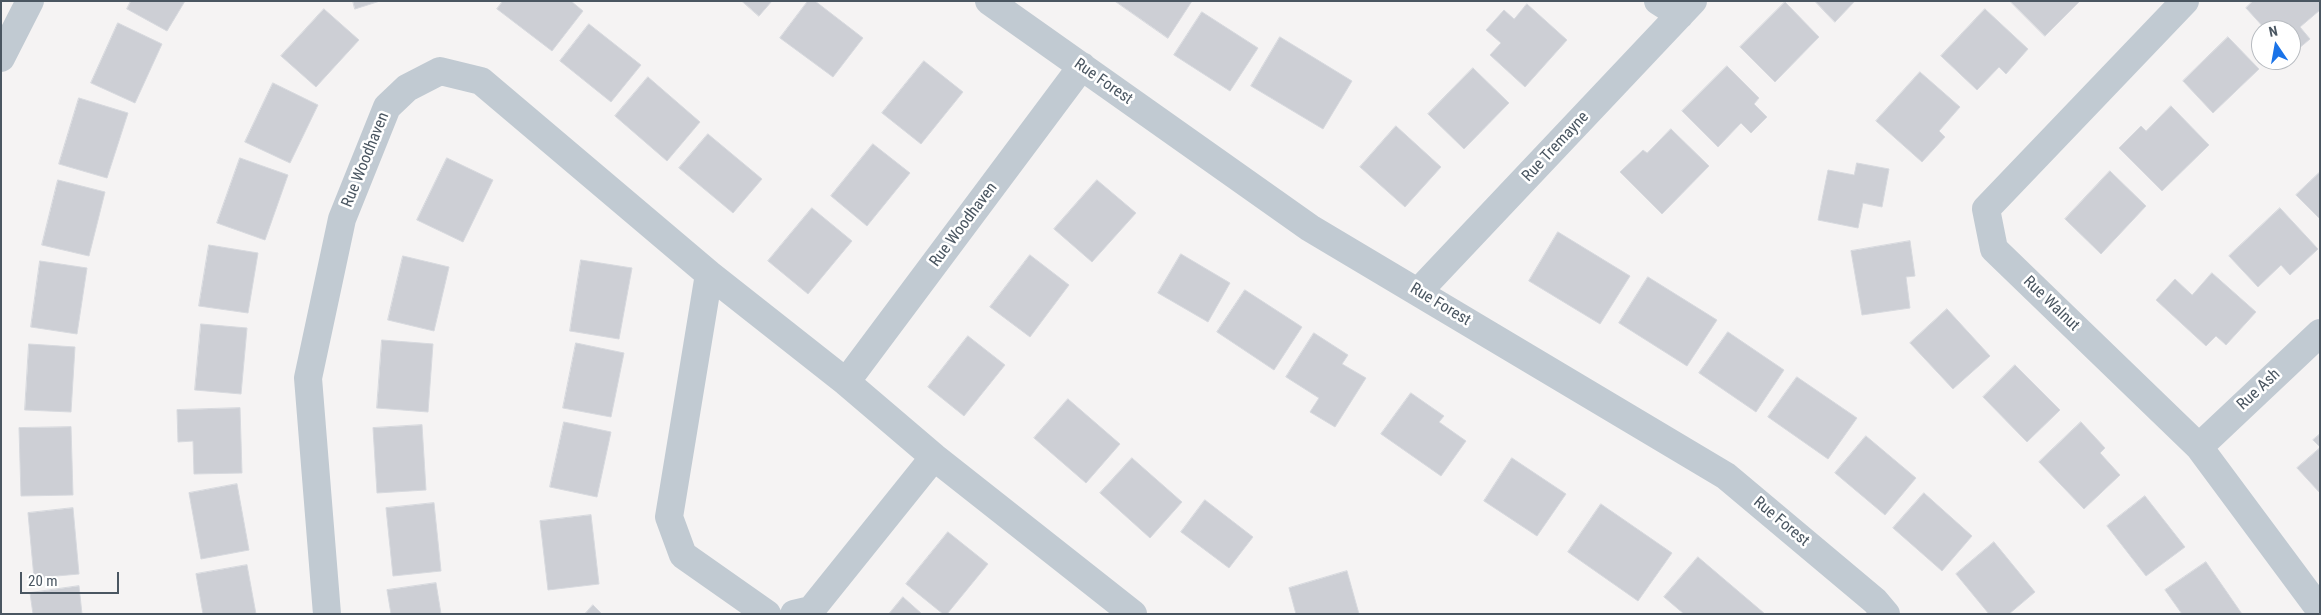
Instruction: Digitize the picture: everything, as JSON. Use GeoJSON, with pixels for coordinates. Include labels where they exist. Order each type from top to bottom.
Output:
{"type":"FeatureCollection","features":[{"type":"Feature","properties":{"kind":"street"},"geometry":{"type":"LineString","coordinates":[[1,58],[30,1]]}},
{"type":"Feature","properties":{"kind":"street","name":"Rue Forest"},"geometry":{"type":"LineString","coordinates":[[989,1],[1310,228],[1726,476],[1875,601],[1886,614]]}},
{"type":"Feature","properties":{"kind":"street","name":"Rue Walnut"},"geometry":{"type":"LineString","coordinates":[[2185,1],[1986,209],[1994,249],[2199,447],[2320,610]]}},
{"type":"Feature","properties":{"kind":"street","name":"Rue Tremayne"},"geometry":{"type":"LineString","coordinates":[[1418,292],[1677,6]]}},
{"type":"Feature","properties":{"kind":"street","name":"Rue Woodhaven"},"geometry":{"type":"LineString","coordinates":[[846,382],[1082,66]]}},
{"type":"Feature","properties":{"kind":"street","name":"Rue Woodhaven"},"geometry":{"type":"LineString","coordinates":[[327,614],[308,378],[342,219],[387,107],[407,88],[440,71],[481,81],[709,274],[846,382],[934,457],[1133,614]]}},
{"type":"Feature","properties":{"kind":"street"},"geometry":{"type":"LineString","coordinates":[[709,274],[669,517],[684,555],[767,614]]}},
{"type":"Feature","properties":{"kind":"street","name":"Rue Ash"},"geometry":{"type":"LineString","coordinates":[[2199,447],[2320,333]]}},
{"type":"Feature","properties":{"kind":"street"},"geometry":{"type":"LineString","coordinates":[[794,614],[811,610],[934,457]]}},
{"type":"Feature","properties":{"kind":"building"},"geometry":{"type":"Polygon","coordinates":[[[131,1],[185,1],[167,31],[127,9],[131,1]]]}},
{"type":"Feature","properties":{"kind":"building"},"geometry":{"type":"Polygon","coordinates":[[[353,1],[380,1],[355,9],[353,1]]]}},
{"type":"Feature","properties":{"kind":"building"},"geometry":{"type":"Polygon","coordinates":[[[503,1],[571,1],[583,11],[552,51],[497,9],[503,1]]]}},
{"type":"Feature","properties":{"kind":"building"},"geometry":{"type":"Polygon","coordinates":[[[742,1],[772,1],[759,16],[742,1]]]}},
{"type":"Feature","properties":{"kind":"building"},"geometry":{"type":"Polygon","coordinates":[[[808,1],[815,1],[863,38],[833,77],[780,38],[808,1]]]}},
{"type":"Feature","properties":{"kind":"building"},"geometry":{"type":"Polygon","coordinates":[[[1115,1],[1192,1],[1168,38],[1115,1]]]}},
{"type":"Feature","properties":{"kind":"building"},"geometry":{"type":"Polygon","coordinates":[[[1815,1],[1855,1],[1835,22],[1815,1]]]}},
{"type":"Feature","properties":{"kind":"building"},"geometry":{"type":"Polygon","coordinates":[[[2010,1],[2080,1],[2045,36],[2010,1]]]}},
{"type":"Feature","properties":{"kind":"building"},"geometry":{"type":"Polygon","coordinates":[[[2253,1],[2320,1],[2320,10],[2301,26],[2301,20],[2257,20],[2246,8],[2253,1]]]}},
{"type":"Feature","properties":{"kind":"building"},"geometry":{"type":"Polygon","coordinates":[[[1785,2],[1819,37],[1775,82],[1740,47],[1785,2]]]}},
{"type":"Feature","properties":{"kind":"building"},"geometry":{"type":"Polygon","coordinates":[[[1527,4],[1567,40],[1525,87],[1490,55],[1501,43],[1486,30],[1504,10],[1514,19],[1527,4]]]}},
{"type":"Feature","properties":{"kind":"building"},"geometry":{"type":"Polygon","coordinates":[[[324,9],[359,40],[316,87],[281,56],[324,9]]]}},
{"type":"Feature","properties":{"kind":"building"},"geometry":{"type":"Polygon","coordinates":[[[1985,9],[2028,49],[2006,74],[1999,67],[1977,90],[1941,56],[1985,9]]]}},
{"type":"Feature","properties":{"kind":"building"},"geometry":{"type":"Polygon","coordinates":[[[1202,12],[1258,48],[1230,91],[1174,55],[1202,12]]]}},
{"type":"Feature","properties":{"kind":"building"},"geometry":{"type":"Polygon","coordinates":[[[118,23],[162,44],[135,103],[91,83],[118,23]]]}},
{"type":"Feature","properties":{"kind":"building"},"geometry":{"type":"Polygon","coordinates":[[[589,24],[641,65],[611,102],[560,61],[589,24]]]}},
{"type":"Feature","properties":{"kind":"building"},"geometry":{"type":"Polygon","coordinates":[[[2301,28],[2310,39],[2301,47],[2301,28]]]}},
{"type":"Feature","properties":{"kind":"building"},"geometry":{"type":"Polygon","coordinates":[[[1280,37],[1352,81],[1323,129],[1251,86],[1280,37]]]}},
{"type":"Feature","properties":{"kind":"building"},"geometry":{"type":"Polygon","coordinates":[[[2228,37],[2251,61],[2251,70],[2258,70],[2213,113],[2183,81],[2228,37]]]}},
{"type":"Feature","properties":{"kind":"building"},"geometry":{"type":"Polygon","coordinates":[[[924,61],[963,92],[921,144],[882,113],[924,61]]]}},
{"type":"Feature","properties":{"kind":"building"},"geometry":{"type":"Polygon","coordinates":[[[1727,66],[1759,98],[1754,104],[1767,117],[1751,133],[1741,123],[1718,147],[1682,111],[1727,66]]]}},
{"type":"Feature","properties":{"kind":"building"},"geometry":{"type":"Polygon","coordinates":[[[1473,68],[1509,103],[1464,149],[1428,114],[1473,68]]]}},
{"type":"Feature","properties":{"kind":"building"},"geometry":{"type":"Polygon","coordinates":[[[1920,72],[1960,107],[1939,131],[1945,137],[1922,162],[1876,121],[1920,72]]]}},
{"type":"Feature","properties":{"kind":"building"},"geometry":{"type":"Polygon","coordinates":[[[648,77],[700,122],[667,161],[615,116],[648,77]]]}},
{"type":"Feature","properties":{"kind":"building"},"geometry":{"type":"Polygon","coordinates":[[[273,83],[318,105],[290,163],[245,142],[273,83]]]}},
{"type":"Feature","properties":{"kind":"building"},"geometry":{"type":"Polygon","coordinates":[[[79,98],[128,113],[107,178],[59,164],[79,98]]]}},
{"type":"Feature","properties":{"kind":"building"},"geometry":{"type":"Polygon","coordinates":[[[2171,106],[2209,145],[2162,191],[2119,148],[2141,126],[2146,131],[2171,106]]]}},
{"type":"Feature","properties":{"kind":"building"},"geometry":{"type":"Polygon","coordinates":[[[1396,126],[1441,167],[1405,207],[1360,167],[1396,126]]]}},
{"type":"Feature","properties":{"kind":"building"},"geometry":{"type":"Polygon","coordinates":[[[1671,129],[1709,166],[1662,214],[1620,172],[1643,150],[1647,153],[1671,129]]]}},
{"type":"Feature","properties":{"kind":"building"},"geometry":{"type":"Polygon","coordinates":[[[708,134],[762,179],[733,213],[679,168],[708,134]]]}},
{"type":"Feature","properties":{"kind":"building"},"geometry":{"type":"Polygon","coordinates":[[[873,144],[910,173],[867,226],[831,196],[873,144]]]}},
{"type":"Feature","properties":{"kind":"building"},"geometry":{"type":"Polygon","coordinates":[[[240,158],[288,175],[265,240],[217,223],[240,158]]]}},
{"type":"Feature","properties":{"kind":"building"},"geometry":{"type":"Polygon","coordinates":[[[447,158],[493,180],[463,242],[417,220],[447,158]]]}},
{"type":"Feature","properties":{"kind":"building"},"geometry":{"type":"Polygon","coordinates":[[[1857,163],[1889,169],[1882,207],[1863,203],[1858,228],[1818,220],[1828,170],[1854,175],[1857,163]]]}},
{"type":"Feature","properties":{"kind":"building"},"geometry":{"type":"Polygon","coordinates":[[[2110,171],[2146,206],[2101,254],[2065,219],[2110,171]]]}},
{"type":"Feature","properties":{"kind":"building"},"geometry":{"type":"Polygon","coordinates":[[[2320,172],[2320,219],[2296,195],[2320,172]]]}},
{"type":"Feature","properties":{"kind":"building"},"geometry":{"type":"Polygon","coordinates":[[[58,180],[105,192],[89,256],[42,245],[58,180]]]}},
{"type":"Feature","properties":{"kind":"building"},"geometry":{"type":"Polygon","coordinates":[[[1097,180],[1136,213],[1092,262],[1054,229],[1097,180]]]}},
{"type":"Feature","properties":{"kind":"building"},"geometry":{"type":"Polygon","coordinates":[[[812,208],[852,241],[808,294],[768,261],[812,208]]]}},
{"type":"Feature","properties":{"kind":"building"},"geometry":{"type":"Polygon","coordinates":[[[2280,208],[2318,249],[2290,275],[2281,265],[2258,287],[2229,256],[2280,208]]]}},
{"type":"Feature","properties":{"kind":"building"},"geometry":{"type":"Polygon","coordinates":[[[1558,232],[1630,276],[1600,324],[1529,281],[1558,232]]]}},
{"type":"Feature","properties":{"kind":"building"},"geometry":{"type":"Polygon","coordinates":[[[1910,241],[1915,276],[1906,277],[1910,308],[1862,315],[1851,251],[1910,241]]]}},
{"type":"Feature","properties":{"kind":"building"},"geometry":{"type":"Polygon","coordinates":[[[209,245],[258,253],[248,313],[199,306],[209,245]]]}},
{"type":"Feature","properties":{"kind":"building"},"geometry":{"type":"Polygon","coordinates":[[[1181,254],[1230,283],[1208,322],[1158,293],[1181,254]]]}},
{"type":"Feature","properties":{"kind":"building"},"geometry":{"type":"Polygon","coordinates":[[[1030,255],[1069,285],[1030,337],[990,307],[1030,255]]]}},
{"type":"Feature","properties":{"kind":"building"},"geometry":{"type":"Polygon","coordinates":[[[403,256],[449,267],[434,331],[388,320],[403,256]]]}},
{"type":"Feature","properties":{"kind":"building"},"geometry":{"type":"Polygon","coordinates":[[[581,260],[632,268],[619,339],[570,331],[581,260]]]}},
{"type":"Feature","properties":{"kind":"building"},"geometry":{"type":"Polygon","coordinates":[[[40,261],[87,268],[77,334],[31,327],[40,261]]]}},
{"type":"Feature","properties":{"kind":"building"},"geometry":{"type":"Polygon","coordinates":[[[2212,273],[2256,312],[2226,345],[2216,336],[2206,346],[2156,300],[2175,279],[2192,295],[2212,273]]]}},
{"type":"Feature","properties":{"kind":"building"},"geometry":{"type":"Polygon","coordinates":[[[1648,277],[1717,320],[1687,366],[1619,323],[1648,277]]]}},
{"type":"Feature","properties":{"kind":"building"},"geometry":{"type":"Polygon","coordinates":[[[1245,290],[1302,327],[1274,370],[1217,332],[1245,290]]]}},
{"type":"Feature","properties":{"kind":"building"},"geometry":{"type":"Polygon","coordinates":[[[1947,309],[1990,356],[1953,389],[1910,343],[1947,309]]]}},
{"type":"Feature","properties":{"kind":"building"},"geometry":{"type":"Polygon","coordinates":[[[201,324],[247,328],[241,394],[195,390],[201,324]]]}},
{"type":"Feature","properties":{"kind":"building"},"geometry":{"type":"Polygon","coordinates":[[[1728,332],[1784,370],[1756,412],[1699,373],[1728,332]]]}},
{"type":"Feature","properties":{"kind":"building"},"geometry":{"type":"Polygon","coordinates":[[[1314,333],[1348,355],[1342,364],[1366,378],[1335,427],[1310,412],[1319,398],[1286,377],[1314,333]]]}},
{"type":"Feature","properties":{"kind":"building"},"geometry":{"type":"Polygon","coordinates":[[[968,336],[1005,365],[964,416],[928,387],[968,336]]]}},
{"type":"Feature","properties":{"kind":"building"},"geometry":{"type":"Polygon","coordinates":[[[382,340],[433,344],[428,412],[377,408],[382,340]]]}},
{"type":"Feature","properties":{"kind":"building"},"geometry":{"type":"Polygon","coordinates":[[[576,343],[624,353],[611,417],[563,408],[576,343]]]}},
{"type":"Feature","properties":{"kind":"building"},"geometry":{"type":"Polygon","coordinates":[[[29,344],[75,347],[71,412],[25,410],[29,344]]]}},
{"type":"Feature","properties":{"kind":"building"},"geometry":{"type":"Polygon","coordinates":[[[2015,365],[2060,410],[2027,442],[1983,397],[2015,365]]]}},
{"type":"Feature","properties":{"kind":"building"},"geometry":{"type":"Polygon","coordinates":[[[1797,377],[1857,418],[1828,459],[1768,417],[1797,377]]]}},
{"type":"Feature","properties":{"kind":"building"},"geometry":{"type":"Polygon","coordinates":[[[1411,393],[1444,416],[1439,422],[1466,441],[1441,476],[1381,434],[1411,393]]]}},
{"type":"Feature","properties":{"kind":"building"},"geometry":{"type":"Polygon","coordinates":[[[1068,399],[1120,444],[1086,483],[1034,438],[1068,399]]]}},
{"type":"Feature","properties":{"kind":"building"},"geometry":{"type":"Polygon","coordinates":[[[240,408],[242,473],[194,474],[193,441],[178,442],[177,410],[240,408]]]}},
{"type":"Feature","properties":{"kind":"building"},"geometry":{"type":"Polygon","coordinates":[[[564,422],[611,432],[597,497],[550,487],[564,422]]]}},
{"type":"Feature","properties":{"kind":"building"},"geometry":{"type":"Polygon","coordinates":[[[2081,422],[2105,448],[2100,453],[2120,475],[2084,509],[2039,462],[2081,422]]]}},
{"type":"Feature","properties":{"kind":"building"},"geometry":{"type":"Polygon","coordinates":[[[422,425],[426,490],[377,493],[373,428],[422,425]]]}},
{"type":"Feature","properties":{"kind":"building"},"geometry":{"type":"Polygon","coordinates":[[[71,427],[73,495],[21,496],[19,428],[71,427]]]}},
{"type":"Feature","properties":{"kind":"building"},"geometry":{"type":"Polygon","coordinates":[[[2320,434],[2320,447],[2313,440],[2320,434]]]}},
{"type":"Feature","properties":{"kind":"building"},"geometry":{"type":"Polygon","coordinates":[[[1866,436],[1916,478],[1885,515],[1835,473],[1866,436]]]}},
{"type":"Feature","properties":{"kind":"building"},"geometry":{"type":"Polygon","coordinates":[[[2320,448],[2320,493],[2297,468],[2320,448]]]}},
{"type":"Feature","properties":{"kind":"building"},"geometry":{"type":"Polygon","coordinates":[[[1132,458],[1182,502],[1150,538],[1100,493],[1132,458]]]}},
{"type":"Feature","properties":{"kind":"building"},"geometry":{"type":"Polygon","coordinates":[[[1512,458],[1566,494],[1537,536],[1484,501],[1512,458]]]}},
{"type":"Feature","properties":{"kind":"building"},"geometry":{"type":"Polygon","coordinates":[[[237,484],[249,550],[201,559],[189,493],[237,484]]]}},
{"type":"Feature","properties":{"kind":"building"},"geometry":{"type":"Polygon","coordinates":[[[1924,493],[1972,536],[1942,571],[1893,528],[1924,493]]]}},
{"type":"Feature","properties":{"kind":"building"},"geometry":{"type":"Polygon","coordinates":[[[2145,496],[2185,547],[2146,576],[2107,526],[2145,496]]]}},
{"type":"Feature","properties":{"kind":"building"},"geometry":{"type":"Polygon","coordinates":[[[1205,500],[1253,537],[1229,568],[1181,532],[1205,500]]]}},
{"type":"Feature","properties":{"kind":"building"},"geometry":{"type":"Polygon","coordinates":[[[434,503],[441,571],[393,576],[386,508],[434,503]]]}},
{"type":"Feature","properties":{"kind":"building"},"geometry":{"type":"Polygon","coordinates":[[[1601,504],[1672,553],[1638,601],[1568,552],[1601,504]]]}},
{"type":"Feature","properties":{"kind":"building"},"geometry":{"type":"Polygon","coordinates":[[[73,508],[79,574],[34,578],[28,513],[73,508]]]}},
{"type":"Feature","properties":{"kind":"building"},"geometry":{"type":"Polygon","coordinates":[[[591,515],[599,584],[548,590],[540,521],[591,515]]]}},
{"type":"Feature","properties":{"kind":"building"},"geometry":{"type":"Polygon","coordinates":[[[948,532],[988,564],[947,614],[943,614],[906,584],[948,532]]]}},
{"type":"Feature","properties":{"kind":"building"},"geometry":{"type":"Polygon","coordinates":[[[1994,542],[2035,592],[2009,614],[1989,614],[1956,574],[1994,542]]]}},
{"type":"Feature","properties":{"kind":"building"},"geometry":{"type":"Polygon","coordinates":[[[1698,557],[1765,614],[1684,614],[1664,597],[1698,557]]]}},
{"type":"Feature","properties":{"kind":"building"},"geometry":{"type":"Polygon","coordinates":[[[2206,562],[2242,614],[2182,614],[2165,590],[2206,562]]]}},
{"type":"Feature","properties":{"kind":"building"},"geometry":{"type":"Polygon","coordinates":[[[247,565],[256,614],[203,614],[196,574],[247,565]]]}},
{"type":"Feature","properties":{"kind":"building"},"geometry":{"type":"Polygon","coordinates":[[[1347,571],[1359,614],[1296,614],[1289,588],[1347,571]]]}},
{"type":"Feature","properties":{"kind":"building"},"geometry":{"type":"Polygon","coordinates":[[[436,583],[441,614],[391,614],[387,590],[436,583]]]}},
{"type":"Feature","properties":{"kind":"building"},"geometry":{"type":"Polygon","coordinates":[[[79,586],[82,614],[33,614],[30,593],[79,586]]]}},
{"type":"Feature","properties":{"kind":"building"},"geometry":{"type":"Polygon","coordinates":[[[903,597],[922,614],[889,614],[903,597]]]}},
{"type":"Feature","properties":{"kind":"building"},"geometry":{"type":"Polygon","coordinates":[[[593,605],[602,614],[585,614],[593,605]]]}}]}
